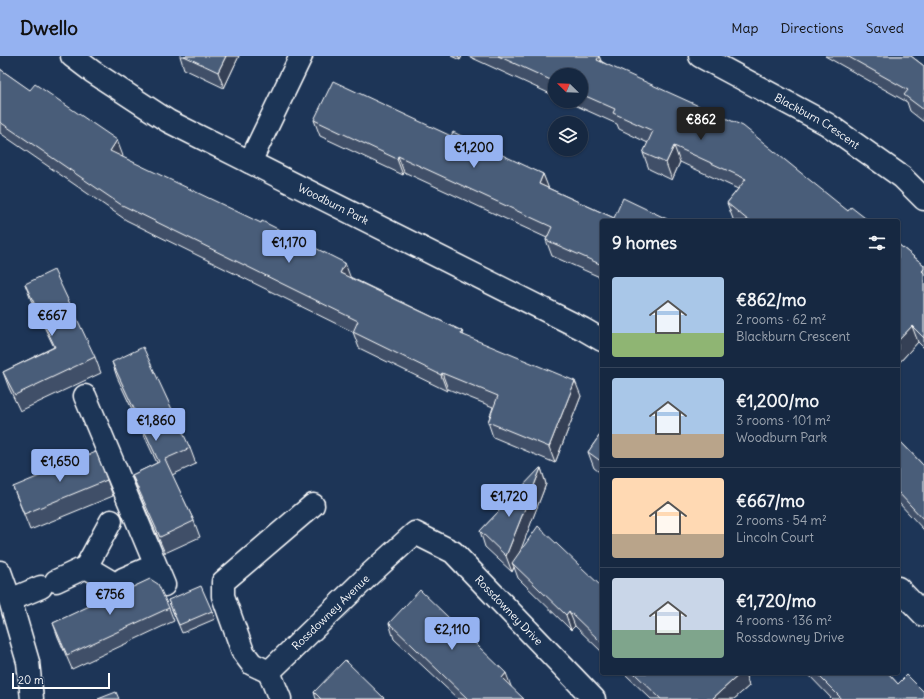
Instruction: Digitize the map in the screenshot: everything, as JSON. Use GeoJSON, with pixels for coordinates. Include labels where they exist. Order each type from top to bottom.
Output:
{"type":"FeatureCollection","features":[{"type":"Feature","properties":{"kind":"street","name":"Woodburn Park"},"geometry":{"type":"LineString","coordinates":[[72,56],[93,72],[168,121],[576,325],[600,339]]}},
{"type":"Feature","properties":{"kind":"street"},"geometry":{"type":"LineString","coordinates":[[250,162],[301,56]]}},
{"type":"Feature","properties":{"kind":"street","name":"Blackburn Crescent"},"geometry":{"type":"LineString","coordinates":[[700,56],[827,124],[902,177],[924,198]]}},
{"type":"Feature","properties":{"kind":"street"},"geometry":{"type":"LineString","coordinates":[[85,396],[164,585]]}},
{"type":"Feature","properties":{"kind":"street"},"geometry":{"type":"LineString","coordinates":[[280,699],[269,672],[252,664],[243,652],[223,596],[223,582],[313,505]]}},
{"type":"Feature","properties":{"kind":"street"},"geometry":{"type":"LineString","coordinates":[[10,600],[86,567],[111,521]]}},
{"type":"Feature","properties":{"kind":"street","name":"Rossdowney Avenue"},"geometry":{"type":"LineString","coordinates":[[269,672],[370,574],[415,533]]}},
{"type":"Feature","properties":{"kind":"street","name":"Rossdowney Drive"},"geometry":{"type":"LineString","coordinates":[[415,533],[454,552],[594,699]]}},
{"type":"Feature","properties":{"kind":"street"},"geometry":{"type":"LineString","coordinates":[[86,567],[118,581],[144,570]]}},
{"type":"Feature","properties":{"kind":"street"},"geometry":{"type":"LineString","coordinates":[[0,573],[10,600],[28,662],[32,699]]}},
{"type":"Feature","properties":{"kind":"street"},"geometry":{"type":"LineString","coordinates":[[900,590],[924,615]]}},
{"type":"Feature","properties":{"kind":"building"},"geometry":{"type":"Polygon","coordinates":[[[184,56],[226,56],[218,72],[184,56]]]}},
{"type":"Feature","properties":{"kind":"building"},"geometry":{"type":"Polygon","coordinates":[[[498,56],[599,56],[597,60],[743,126],[848,211],[851,207],[866,219],[747,219],[727,203],[746,179],[674,146],[666,163],[643,153],[653,131],[613,113],[615,109],[588,97],[588,68],[548,68],[548,79],[498,56]]]}},
{"type":"Feature","properties":{"kind":"building"},"geometry":{"type":"Polygon","coordinates":[[[847,56],[911,56],[924,66],[924,110],[904,95],[908,90],[847,56]]]}},
{"type":"Feature","properties":{"kind":"building"},"geometry":{"type":"Polygon","coordinates":[[[0,69],[30,90],[35,84],[117,140],[110,151],[261,223],[262,221],[345,263],[340,273],[462,331],[461,334],[575,381],[549,447],[488,422],[498,396],[442,373],[441,375],[353,332],[358,321],[120,204],[0,122],[0,69]]]}},
{"type":"Feature","properties":{"kind":"building"},"geometry":{"type":"Polygon","coordinates":[[[333,81],[451,136],[453,132],[543,174],[539,184],[614,218],[623,198],[667,219],[600,219],[600,264],[546,240],[552,227],[398,156],[397,159],[314,120],[333,81]]]}},
{"type":"Feature","properties":{"kind":"building"},"geometry":{"type":"Polygon","coordinates":[[[900,246],[924,265],[924,269],[922,271],[924,273],[924,338],[912,326],[900,339],[900,246]]]}},
{"type":"Feature","properties":{"kind":"building"},"geometry":{"type":"Polygon","coordinates":[[[54,270],[95,357],[15,395],[3,372],[55,347],[25,284],[54,270]]]}},
{"type":"Feature","properties":{"kind":"building"},"geometry":{"type":"Polygon","coordinates":[[[143,347],[190,448],[165,459],[194,521],[160,537],[132,475],[159,462],[112,362],[143,347]]]}},
{"type":"Feature","properties":{"kind":"building"},"geometry":{"type":"Polygon","coordinates":[[[600,435],[600,461],[588,452],[600,435]]]}},
{"type":"Feature","properties":{"kind":"building"},"geometry":{"type":"Polygon","coordinates":[[[900,441],[924,466],[924,520],[900,494],[900,441]]]}},
{"type":"Feature","properties":{"kind":"building"},"geometry":{"type":"Polygon","coordinates":[[[96,452],[107,480],[24,514],[13,487],[96,452]]]}},
{"type":"Feature","properties":{"kind":"building"},"geometry":{"type":"Polygon","coordinates":[[[541,468],[506,556],[480,531],[541,468]]]}},
{"type":"Feature","properties":{"kind":"building"},"geometry":{"type":"Polygon","coordinates":[[[538,526],[600,585],[600,641],[569,611],[566,615],[512,563],[538,526]]]}},
{"type":"Feature","properties":{"kind":"building"},"geometry":{"type":"Polygon","coordinates":[[[150,579],[158,584],[169,608],[67,655],[53,623],[150,579]]]}},
{"type":"Feature","properties":{"kind":"building"},"geometry":{"type":"Polygon","coordinates":[[[201,586],[212,611],[179,625],[168,600],[201,586]]]}},
{"type":"Feature","properties":{"kind":"building"},"geometry":{"type":"Polygon","coordinates":[[[420,590],[506,673],[502,678],[524,699],[468,699],[389,623],[420,590]]]}},
{"type":"Feature","properties":{"kind":"building"},"geometry":{"type":"Polygon","coordinates":[[[345,660],[385,699],[321,699],[314,692],[345,660]]]}},
{"type":"Feature","properties":{"kind":"building"},"geometry":{"type":"Polygon","coordinates":[[[636,675],[739,675],[713,699],[661,699],[636,675]]]}},
{"type":"Feature","properties":{"kind":"building"},"geometry":{"type":"Polygon","coordinates":[[[818,675],[890,675],[898,684],[907,675],[924,692],[924,699],[839,699],[840,697],[818,675]]]}},
{"type":"Feature","properties":{"kind":"building"},"geometry":{"type":"Polygon","coordinates":[[[116,692],[119,699],[98,699],[116,692]]]}}]}
